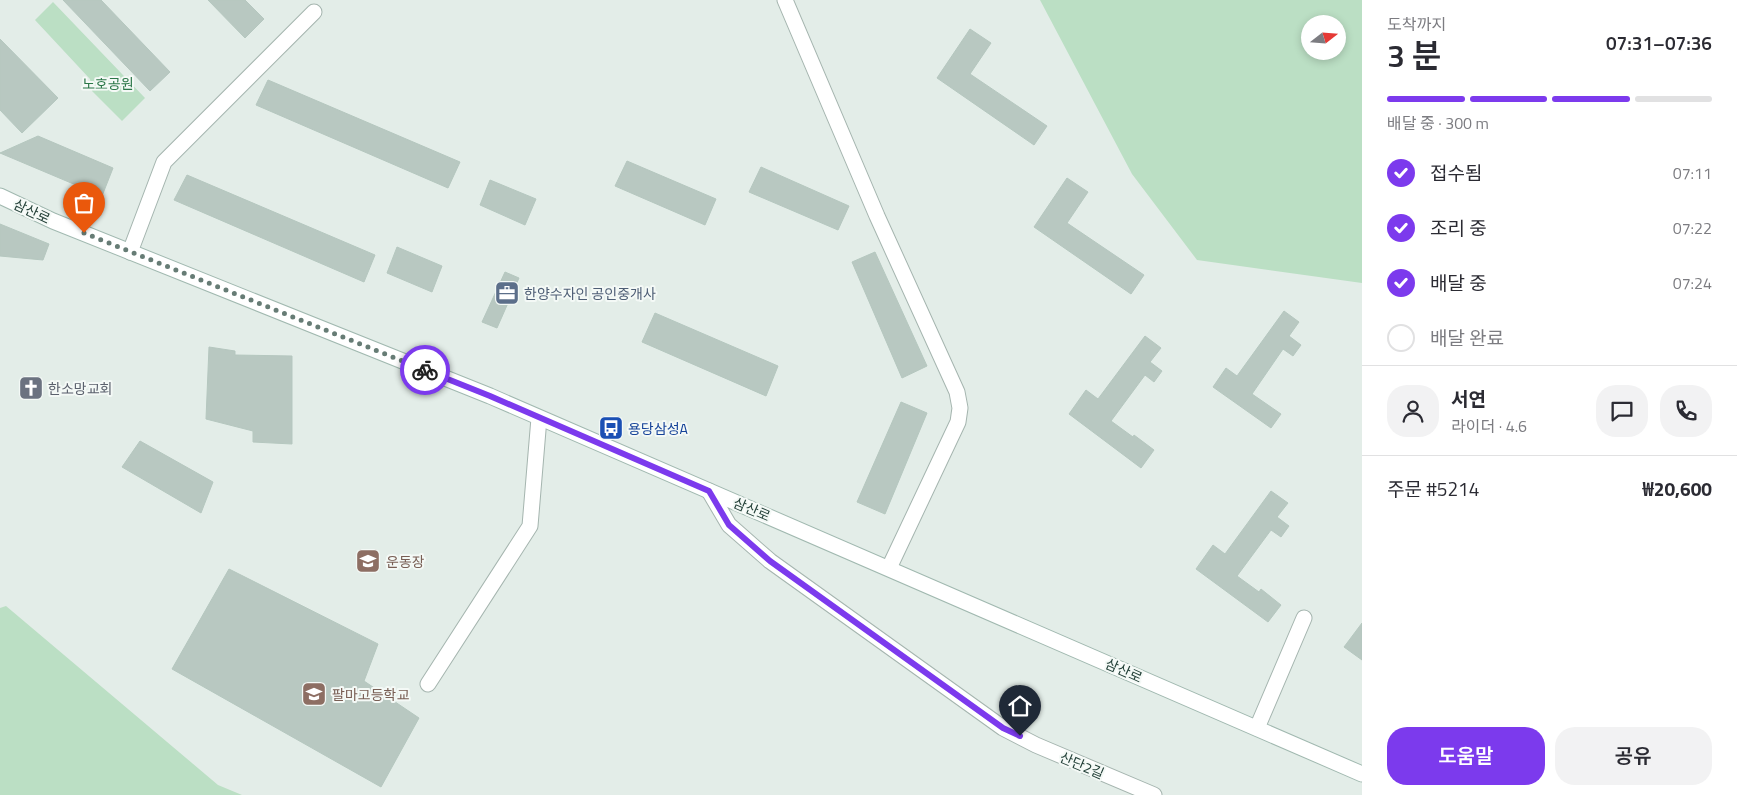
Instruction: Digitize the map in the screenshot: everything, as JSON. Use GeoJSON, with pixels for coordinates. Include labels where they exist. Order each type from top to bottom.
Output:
{"type":"FeatureCollection","features":[{"type":"Feature","properties":{"kind":"street"},"geometry":{"type":"LineString","coordinates":[[785,0],[880,223],[957,392],[960,408],[958,422],[889,568]]}},
{"type":"Feature","properties":{"kind":"street"},"geometry":{"type":"LineString","coordinates":[[130,252],[164,162],[314,12]]}},
{"type":"Feature","properties":{"kind":"street","name":"삼산로"},"geometry":{"type":"LineString","coordinates":[[0,196],[53,221],[490,396],[1362,774]]}},
{"type":"Feature","properties":{"kind":"street"},"geometry":{"type":"LineString","coordinates":[[428,684],[530,526],[539,418]]}},
{"type":"Feature","properties":{"kind":"street","name":"산단2길"},"geometry":{"type":"LineString","coordinates":[[709,491],[729,525],[770,561],[1003,728],[1036,745],[1154,795]]}},
{"type":"Feature","properties":{"kind":"street"},"geometry":{"type":"LineString","coordinates":[[1257,728],[1304,618]]}},
{"type":"Feature","properties":{"kind":"green space"},"geometry":{"type":"Polygon","coordinates":[[[1040,0],[1362,0],[1362,283],[1197,260],[1132,174],[1040,0]]]}},
{"type":"Feature","properties":{"kind":"green space","name":"노호공원"},"geometry":{"type":"Polygon","coordinates":[[[53,2],[145,98],[122,121],[92,91],[90,79],[35,20],[53,2]]]}},
{"type":"Feature","properties":{"kind":"green space"},"geometry":{"type":"Polygon","coordinates":[[[6,606],[218,785],[242,795],[0,795],[0,608],[6,606]]]}},
{"type":"Feature","properties":{"kind":"building"},"geometry":{"type":"Polygon","coordinates":[[[63,0],[101,0],[170,72],[150,91],[63,0]]]}},
{"type":"Feature","properties":{"kind":"building"},"geometry":{"type":"Polygon","coordinates":[[[208,0],[245,0],[264,19],[245,38],[208,0]]]}},
{"type":"Feature","properties":{"kind":"building"},"geometry":{"type":"Polygon","coordinates":[[[970,29],[991,43],[970,74],[1047,126],[1034,145],[937,78],[970,29]]]}},
{"type":"Feature","properties":{"kind":"building"},"geometry":{"type":"Polygon","coordinates":[[[0,39],[58,98],[22,133],[0,110],[0,39]]]}},
{"type":"Feature","properties":{"kind":"building"},"geometry":{"type":"Polygon","coordinates":[[[268,80],[460,162],[448,188],[256,105],[268,80]]]}},
{"type":"Feature","properties":{"kind":"building"},"geometry":{"type":"Polygon","coordinates":[[[38,136],[113,168],[102,196],[0,153],[38,136]]]}},
{"type":"Feature","properties":{"kind":"building"},"geometry":{"type":"Polygon","coordinates":[[[627,161],[716,199],[705,225],[615,186],[627,161]]]}},
{"type":"Feature","properties":{"kind":"building"},"geometry":{"type":"Polygon","coordinates":[[[761,167],[849,206],[838,230],[749,192],[761,167]]]}},
{"type":"Feature","properties":{"kind":"building"},"geometry":{"type":"Polygon","coordinates":[[[187,175],[375,255],[364,282],[174,200],[187,175]]]}},
{"type":"Feature","properties":{"kind":"building"},"geometry":{"type":"Polygon","coordinates":[[[1067,178],[1088,192],[1067,223],[1144,275],[1131,294],[1034,227],[1067,178]]]}},
{"type":"Feature","properties":{"kind":"building"},"geometry":{"type":"Polygon","coordinates":[[[490,180],[536,199],[525,225],[480,205],[490,180]]]}},
{"type":"Feature","properties":{"kind":"building"},"geometry":{"type":"Polygon","coordinates":[[[0,224],[49,244],[43,260],[0,256],[0,224]]]}},
{"type":"Feature","properties":{"kind":"building"},"geometry":{"type":"Polygon","coordinates":[[[397,247],[442,266],[432,292],[387,273],[397,247]]]}},
{"type":"Feature","properties":{"kind":"building"},"geometry":{"type":"Polygon","coordinates":[[[875,252],[927,366],[902,378],[852,262],[875,252]]]}},
{"type":"Feature","properties":{"kind":"building"},"geometry":{"type":"Polygon","coordinates":[[[505,272],[519,278],[497,328],[482,322],[505,272]]]}},
{"type":"Feature","properties":{"kind":"building"},"geometry":{"type":"Polygon","coordinates":[[[1284,311],[1299,322],[1289,336],[1301,345],[1293,356],[1283,349],[1252,394],[1281,414],[1271,428],[1213,387],[1226,368],[1237,376],[1284,311]]]}},
{"type":"Feature","properties":{"kind":"building"},"geometry":{"type":"Polygon","coordinates":[[[655,313],[778,366],[766,396],[642,342],[655,313]]]}},
{"type":"Feature","properties":{"kind":"building"},"geometry":{"type":"Polygon","coordinates":[[[1145,336],[1161,348],[1150,362],[1162,371],[1154,382],[1145,375],[1111,421],[1154,450],[1141,468],[1069,414],[1086,390],[1098,399],[1145,336]]]}},
{"type":"Feature","properties":{"kind":"building"},"geometry":{"type":"Polygon","coordinates":[[[209,347],[235,351],[235,355],[292,356],[292,444],[253,442],[253,431],[206,419],[209,347]]]}},
{"type":"Feature","properties":{"kind":"building"},"geometry":{"type":"Polygon","coordinates":[[[901,402],[927,413],[885,514],[857,502],[901,402]]]}},
{"type":"Feature","properties":{"kind":"building"},"geometry":{"type":"Polygon","coordinates":[[[140,441],[213,482],[201,513],[122,467],[140,441]]]}},
{"type":"Feature","properties":{"kind":"building"},"geometry":{"type":"Polygon","coordinates":[[[1271,491],[1288,503],[1277,517],[1289,526],[1281,537],[1271,530],[1237,576],[1259,592],[1261,589],[1281,605],[1268,622],[1196,569],[1213,545],[1225,554],[1271,491]]]}},
{"type":"Feature","properties":{"kind":"building"},"geometry":{"type":"Polygon","coordinates":[[[229,569],[378,644],[364,681],[419,718],[381,787],[172,669],[229,569]]]}},
{"type":"Feature","properties":{"kind":"building"},"geometry":{"type":"Polygon","coordinates":[[[1362,623],[1362,660],[1344,647],[1362,623]]]}},
{"type":"Feature","properties":{"kind":"way so far"},"geometry":{"type":"LineString","coordinates":[[84,233],[425,370]]}},
{"type":"Feature","properties":{"kind":"place","name":"한양수자인 공인중개사"},"geometry":{"type":"Point","coordinates":[507,293]}},
{"type":"Feature","properties":{"kind":"place","name":"한소망교회"},"geometry":{"type":"Point","coordinates":[31,388]}},
{"type":"Feature","properties":{"kind":"place","name":"용당삼성A"},"geometry":{"type":"Point","coordinates":[611,428]}},
{"type":"Feature","properties":{"kind":"place","name":"운동장"},"geometry":{"type":"Point","coordinates":[368,561]}},
{"type":"Feature","properties":{"kind":"place","name":"팔마고등학교"},"geometry":{"type":"Point","coordinates":[314,694]}},
{"type":"Feature","properties":{"kind":"route"},"geometry":{"type":"LineString","coordinates":[[425,370],[490,396],[709,491],[729,525],[770,561],[1003,728],[1020,736]]}}]}
